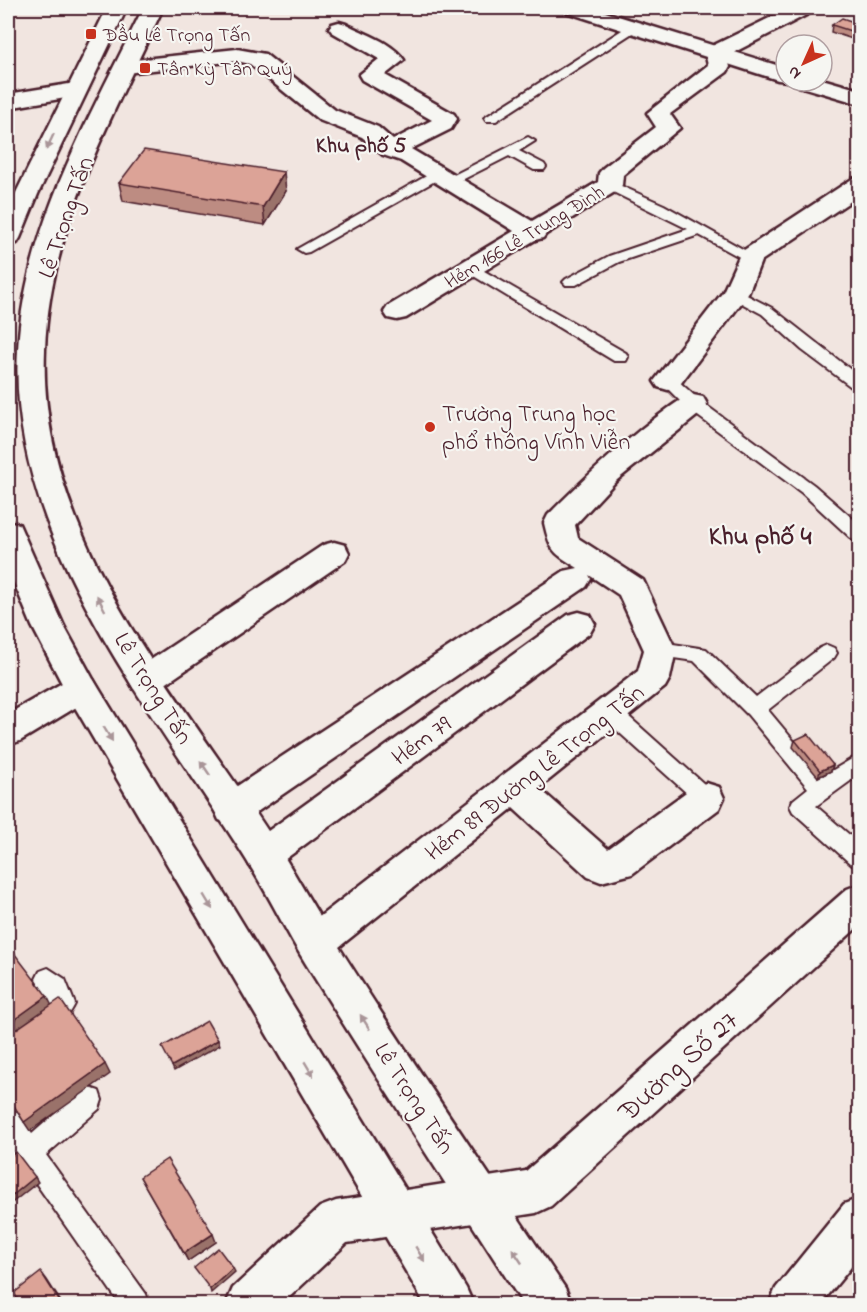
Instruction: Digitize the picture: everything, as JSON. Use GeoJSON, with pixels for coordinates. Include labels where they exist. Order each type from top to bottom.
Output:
{"type":"FeatureCollection","features":[{"type":"Feature","properties":{"kind":"street","name":"Lê Trọng Tấn"},"geometry":{"type":"LineString","coordinates":[[8,238],[75,90],[117,8]]}},
{"type":"Feature","properties":{"kind":"street","name":"Lê Trọng Tấn"},"geometry":{"type":"LineString","coordinates":[[153,8],[68,195],[55,231],[37,307],[31,351],[32,399],[39,448],[54,497],[74,548],[103,607],[146,680],[263,855],[315,943],[549,1305]]}},
{"type":"Feature","properties":{"kind":"street"},"geometry":{"type":"LineString","coordinates":[[573,8],[774,71]]}},
{"type":"Feature","properties":{"kind":"street"},"geometry":{"type":"LineString","coordinates":[[716,53],[805,8]]}},
{"type":"Feature","properties":{"kind":"street"},"geometry":{"type":"LineString","coordinates":[[339,28],[385,53],[393,60],[370,75],[446,119],[443,124],[391,150]]}},
{"type":"Feature","properties":{"kind":"street","name":"Hẻm 166 Lê Trung Đình"},"geometry":{"type":"LineString","coordinates":[[397,312],[534,233],[610,185],[611,173],[669,128],[658,113],[719,66],[716,53]]}},
{"type":"Feature","properties":{"kind":"street"},"geometry":{"type":"LineString","coordinates":[[125,66],[237,55],[258,59],[327,115],[370,132],[391,150],[409,156],[534,233]]}},
{"type":"Feature","properties":{"kind":"street"},"geometry":{"type":"LineString","coordinates":[[834,89],[860,97]]}},
{"type":"Feature","properties":{"kind":"street"},"geometry":{"type":"LineString","coordinates":[[8,101],[75,90]]}},
{"type":"Feature","properties":{"kind":"street"},"geometry":{"type":"LineString","coordinates":[[668,381],[735,294],[750,257],[856,193]]}},
{"type":"Feature","properties":{"kind":"street"},"geometry":{"type":"LineString","coordinates":[[660,650],[632,588],[564,544],[559,524],[607,473],[646,439],[693,404]]}},
{"type":"Feature","properties":{"kind":"street"},"geometry":{"type":"LineString","coordinates":[[8,532],[14,569],[81,688],[450,1305]]}},
{"type":"Feature","properties":{"kind":"street"},"geometry":{"type":"LineString","coordinates":[[146,680],[334,553]]}},
{"type":"Feature","properties":{"kind":"street"},"geometry":{"type":"LineString","coordinates":[[232,809],[575,579]]}},
{"type":"Feature","properties":{"kind":"street","name":"Hẻm 79"},"geometry":{"type":"LineString","coordinates":[[263,855],[579,624]]}},
{"type":"Feature","properties":{"kind":"street","name":"Hẻm 89 Đường Lê Trọng Tấn"},"geometry":{"type":"LineString","coordinates":[[315,943],[653,678],[660,650]]}},
{"type":"Feature","properties":{"kind":"street"},"geometry":{"type":"LineString","coordinates":[[8,731],[81,688]]}},
{"type":"Feature","properties":{"kind":"street"},"geometry":{"type":"LineString","coordinates":[[515,788],[601,866],[619,863],[706,798]]}},
{"type":"Feature","properties":{"kind":"street","name":"Đường Số 27"},"geometry":{"type":"LineString","coordinates":[[249,1305],[336,1222],[536,1191],[860,901]]}},
{"type":"Feature","properties":{"kind":"street"},"geometry":{"type":"LineString","coordinates":[[792,1305],[860,1220]]}},
{"type":"Feature","properties":{"kind":"lane"},"geometry":{"type":"LineString","coordinates":[[491,118],[633,27]]}},
{"type":"Feature","properties":{"kind":"lane"},"geometry":{"type":"LineString","coordinates":[[304,249],[443,177],[528,141]]}},
{"type":"Feature","properties":{"kind":"lane"},"geometry":{"type":"LineString","coordinates":[[509,151],[539,167]]}},
{"type":"Feature","properties":{"kind":"lane"},"geometry":{"type":"LineString","coordinates":[[610,185],[750,257]]}},
{"type":"Feature","properties":{"kind":"lane"},"geometry":{"type":"LineString","coordinates":[[571,282],[614,259],[700,230]]}},
{"type":"Feature","properties":{"kind":"lane"},"geometry":{"type":"LineString","coordinates":[[472,269],[620,357]]}},
{"type":"Feature","properties":{"kind":"lane"},"geometry":{"type":"LineString","coordinates":[[735,294],[767,311],[808,346],[860,385]]}},
{"type":"Feature","properties":{"kind":"lane"},"geometry":{"type":"LineString","coordinates":[[668,381],[672,388],[808,489],[860,536]]}},
{"type":"Feature","properties":{"kind":"lane"},"geometry":{"type":"LineString","coordinates":[[660,650],[699,654],[755,709],[821,789]]}},
{"type":"Feature","properties":{"kind":"lane"},"geometry":{"type":"LineString","coordinates":[[755,709],[826,653]]}},
{"type":"Feature","properties":{"kind":"lane"},"geometry":{"type":"LineString","coordinates":[[610,712],[706,798]]}},
{"type":"Feature","properties":{"kind":"lane"},"geometry":{"type":"LineString","coordinates":[[860,762],[801,806],[860,858]]}},
{"type":"Feature","properties":{"kind":"lane"},"geometry":{"type":"LineString","coordinates":[[8,1052],[49,1020],[63,1004],[57,987],[48,979]]}},
{"type":"Feature","properties":{"kind":"lane"},"geometry":{"type":"LineString","coordinates":[[29,1152],[90,1100]]}},
{"type":"Feature","properties":{"kind":"lane"},"geometry":{"type":"LineString","coordinates":[[8,1122],[136,1305]]}},
{"type":"Feature","properties":{"kind":"building"},"geometry":{"type":"Polygon","coordinates":[[[842,18],[860,24],[860,31],[857,33],[832,25],[842,18]]]}},
{"type":"Feature","properties":{"kind":"building"},"geometry":{"type":"Polygon","coordinates":[[[144,150],[284,172],[263,207],[119,183],[144,150]]]}},
{"type":"Feature","properties":{"kind":"building"},"geometry":{"type":"Polygon","coordinates":[[[808,734],[833,765],[820,771],[795,740],[808,734]]]}},
{"type":"Feature","properties":{"kind":"building"},"geometry":{"type":"Polygon","coordinates":[[[11,949],[47,996],[8,1024],[8,951],[11,949]]]}},
{"type":"Feature","properties":{"kind":"building"},"geometry":{"type":"Polygon","coordinates":[[[60,999],[105,1064],[24,1122],[8,1096],[8,1035],[60,999]]]}},
{"type":"Feature","properties":{"kind":"building"},"geometry":{"type":"Polygon","coordinates":[[[207,1021],[218,1040],[172,1066],[162,1047],[207,1021]]]}},
{"type":"Feature","properties":{"kind":"building"},"geometry":{"type":"Polygon","coordinates":[[[16,1152],[35,1177],[8,1199],[8,1159],[16,1152]]]}},
{"type":"Feature","properties":{"kind":"building"},"geometry":{"type":"Polygon","coordinates":[[[167,1159],[213,1234],[184,1253],[140,1177],[167,1159]]]}},
{"type":"Feature","properties":{"kind":"building"},"geometry":{"type":"Polygon","coordinates":[[[218,1248],[233,1268],[210,1289],[194,1268],[218,1248]]]}},
{"type":"Feature","properties":{"kind":"building"},"geometry":{"type":"Polygon","coordinates":[[[41,1272],[62,1305],[21,1305],[14,1293],[41,1272]]]}},
{"type":"Feature","properties":{"kind":"place","name":"Đầu Lê Trọng Tấn"},"geometry":{"type":"Point","coordinates":[91,34]}},
{"type":"Feature","properties":{"kind":"place","name":"Tân Kỳ Tân Quý"},"geometry":{"type":"Point","coordinates":[145,68]}},
{"type":"Feature","properties":{"kind":"place","name":"Trường Trung học phổ thông Vĩnh Viễn"},"geometry":{"type":"Point","coordinates":[430,427]}},
{"type":"Feature","properties":{"kind":"district","name":"Khu phố 5"},"geometry":{"type":"Point","coordinates":[361,144]}},
{"type":"Feature","properties":{"kind":"district","name":"Khu phố 4"},"geometry":{"type":"Point","coordinates":[760,535]}}]}
